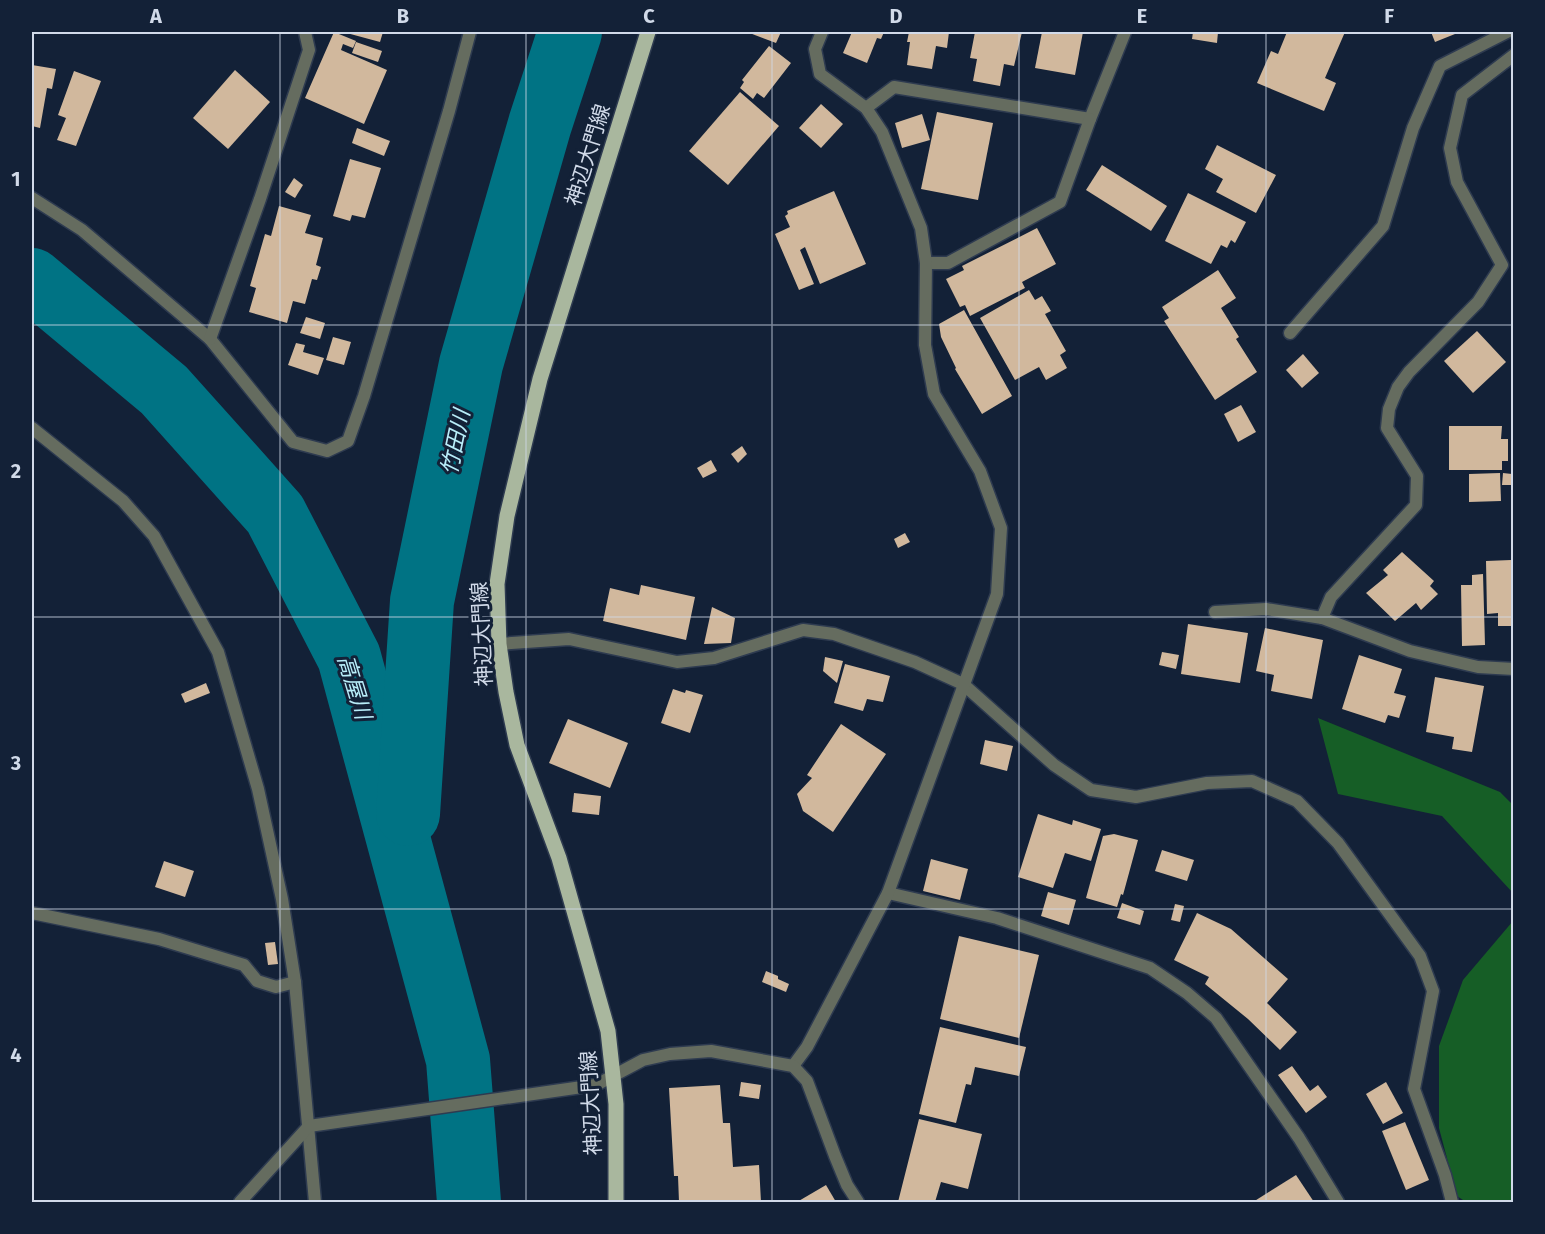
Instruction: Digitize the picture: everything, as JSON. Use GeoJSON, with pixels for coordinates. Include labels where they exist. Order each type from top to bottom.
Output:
{"type":"FeatureCollection","features":[{"type":"Feature","properties":{"kind":"main road","name":"神辺大門線"},"geometry":{"type":"LineString","coordinates":[[616,1203],[614,1075],[606,1021],[566,881],[517,745],[499,644],[497,584],[507,516],[540,379],[648,32]]}},
{"type":"Feature","properties":{"kind":"street"},"geometry":{"type":"LineString","coordinates":[[210,339],[257,210],[309,50],[305,32]]}},
{"type":"Feature","properties":{"kind":"street"},"geometry":{"type":"LineString","coordinates":[[32,198],[82,230],[210,339],[293,442],[327,451],[348,441],[364,396],[426,191],[470,32]]}},
{"type":"Feature","properties":{"kind":"street"},"geometry":{"type":"LineString","coordinates":[[793,1066],[807,1047],[888,893],[997,594],[1001,528],[981,471],[934,394],[925,345],[926,263],[921,228],[882,132],[866,108],[820,74],[815,49],[822,32]]}},
{"type":"Feature","properties":{"kind":"street"},"geometry":{"type":"LineString","coordinates":[[926,263],[948,264],[1060,202],[1125,32]]}},
{"type":"Feature","properties":{"kind":"street"},"geometry":{"type":"LineString","coordinates":[[1290,333],[1383,226],[1413,128],[1440,66],[1507,32]]}},
{"type":"Feature","properties":{"kind":"street"},"geometry":{"type":"LineString","coordinates":[[1322,618],[1331,597],[1416,505],[1417,476],[1387,428],[1389,409],[1398,387],[1409,372],[1478,302],[1508,264],[1457,182],[1450,148],[1462,94],[1514,55]]}},
{"type":"Feature","properties":{"kind":"street"},"geometry":{"type":"LineString","coordinates":[[866,108],[894,87],[1090,119]]}},
{"type":"Feature","properties":{"kind":"street"},"geometry":{"type":"LineString","coordinates":[[32,428],[123,501],[154,536],[218,652],[260,800],[282,899],[314,1125],[315,1203]]}},
{"type":"Feature","properties":{"kind":"street"},"geometry":{"type":"LineString","coordinates":[[1215,612],[1266,609],[1322,618],[1410,651],[1478,667],[1514,669]]}},
{"type":"Feature","properties":{"kind":"street"},"geometry":{"type":"LineString","coordinates":[[499,644],[569,639],[677,662],[714,658],[803,630],[834,634],[915,662],[963,684],[1054,765],[1091,790],[1136,797],[1207,783],[1252,781],[1297,801],[1338,843],[1420,956],[1433,991],[1414,1089],[1445,1174],[1452,1203]]}},
{"type":"Feature","properties":{"kind":"street"},"geometry":{"type":"LineString","coordinates":[[888,893],[997,918],[1149,968],[1187,993],[1216,1018],[1299,1138],[1338,1203]]}},
{"type":"Feature","properties":{"kind":"street"},"geometry":{"type":"LineString","coordinates":[[32,912],[159,939],[244,965],[257,981],[276,987],[295,982]]}},
{"type":"Feature","properties":{"kind":"street"},"geometry":{"type":"LineString","coordinates":[[240,1203],[314,1125],[596,1085],[643,1060],[670,1054],[711,1051],[793,1066],[807,1081],[847,1185],[858,1203]]}},
{"type":"Feature","properties":{"kind":"green space"},"geometry":{"type":"Polygon","coordinates":[[[1318,718],[1500,792],[1513,805],[1513,893],[1442,816],[1338,794],[1318,718]]]}},
{"type":"Feature","properties":{"kind":"green space"},"geometry":{"type":"Polygon","coordinates":[[[1513,921],[1513,1202],[1466,1202],[1457,1196],[1439,1128],[1439,1046],[1463,980],[1513,921]]]}},
{"type":"Feature","properties":{"kind":"building"},"geometry":{"type":"Polygon","coordinates":[[[334,32],[356,41],[353,48],[343,44],[341,50],[387,70],[364,124],[305,98],[334,32]]]}},
{"type":"Feature","properties":{"kind":"building"},"geometry":{"type":"Polygon","coordinates":[[[343,32],[383,32],[380,42],[343,32]]]}},
{"type":"Feature","properties":{"kind":"building"},"geometry":{"type":"Polygon","coordinates":[[[747,32],[781,32],[776,43],[747,32]]]}},
{"type":"Feature","properties":{"kind":"building"},"geometry":{"type":"Polygon","coordinates":[[[852,32],[884,32],[881,39],[877,38],[867,63],[843,53],[852,32]]]}},
{"type":"Feature","properties":{"kind":"building"},"geometry":{"type":"Polygon","coordinates":[[[909,32],[949,32],[947,48],[936,46],[932,69],[907,65],[909,32]]]}},
{"type":"Feature","properties":{"kind":"building"},"geometry":{"type":"Polygon","coordinates":[[[975,32],[1022,32],[1014,66],[1004,64],[1000,86],[973,81],[977,59],[970,58],[975,32]]]}},
{"type":"Feature","properties":{"kind":"building"},"geometry":{"type":"Polygon","coordinates":[[[1042,32],[1083,32],[1075,75],[1035,68],[1042,32]]]}},
{"type":"Feature","properties":{"kind":"building"},"geometry":{"type":"Polygon","coordinates":[[[1193,32],[1218,32],[1217,43],[1192,39],[1193,32]]]}},
{"type":"Feature","properties":{"kind":"building"},"geometry":{"type":"Polygon","coordinates":[[[1287,32],[1345,32],[1325,78],[1336,83],[1324,111],[1257,83],[1271,51],[1278,54],[1287,32]]]}},
{"type":"Feature","properties":{"kind":"building"},"geometry":{"type":"Polygon","coordinates":[[[1431,32],[1460,32],[1435,42],[1431,32]]]}},
{"type":"Feature","properties":{"kind":"building"},"geometry":{"type":"Polygon","coordinates":[[[356,42],[382,51],[378,62],[352,53],[356,42]]]}},
{"type":"Feature","properties":{"kind":"building"},"geometry":{"type":"Polygon","coordinates":[[[769,46],[791,63],[764,98],[757,93],[753,99],[740,88],[744,82],[742,80],[769,46]]]}},
{"type":"Feature","properties":{"kind":"building"},"geometry":{"type":"Polygon","coordinates":[[[32,65],[56,69],[52,89],[47,88],[40,128],[32,126],[32,65]]]}},
{"type":"Feature","properties":{"kind":"building"},"geometry":{"type":"Polygon","coordinates":[[[235,70],[270,102],[228,149],[193,118],[235,70]]]}},
{"type":"Feature","properties":{"kind":"building"},"geometry":{"type":"Polygon","coordinates":[[[74,71],[101,81],[76,146],[57,140],[66,118],[58,115],[74,71]]]}},
{"type":"Feature","properties":{"kind":"building"},"geometry":{"type":"Polygon","coordinates":[[[740,92],[779,126],[728,185],[689,151],[740,92]]]}},
{"type":"Feature","properties":{"kind":"building"},"geometry":{"type":"Polygon","coordinates":[[[821,104],[843,124],[821,148],[799,128],[821,104]]]}},
{"type":"Feature","properties":{"kind":"building"},"geometry":{"type":"Polygon","coordinates":[[[937,112],[993,123],[978,200],[921,189],[937,112]]]}},
{"type":"Feature","properties":{"kind":"building"},"geometry":{"type":"Polygon","coordinates":[[[922,114],[930,140],[902,148],[895,123],[922,114]]]}},
{"type":"Feature","properties":{"kind":"building"},"geometry":{"type":"Polygon","coordinates":[[[357,128],[390,141],[384,156],[352,143],[357,128]]]}},
{"type":"Feature","properties":{"kind":"building"},"geometry":{"type":"Polygon","coordinates":[[[1217,145],[1276,175],[1256,213],[1216,192],[1223,179],[1205,169],[1217,145]]]}},
{"type":"Feature","properties":{"kind":"building"},"geometry":{"type":"Polygon","coordinates":[[[350,159],[381,168],[365,218],[352,215],[350,221],[333,216],[350,159]]]}},
{"type":"Feature","properties":{"kind":"building"},"geometry":{"type":"Polygon","coordinates":[[[1102,165],[1167,206],[1151,231],[1086,190],[1102,165]]]}},
{"type":"Feature","properties":{"kind":"building"},"geometry":{"type":"Polygon","coordinates":[[[294,178],[303,185],[295,198],[285,192],[294,178]]]}},
{"type":"Feature","properties":{"kind":"building"},"geometry":{"type":"Polygon","coordinates":[[[834,191],[866,264],[820,284],[805,247],[800,250],[814,284],[799,290],[775,234],[790,227],[785,216],[788,214],[787,211],[834,191]]]}},
{"type":"Feature","properties":{"kind":"building"},"geometry":{"type":"Polygon","coordinates":[[[1188,193],[1246,222],[1235,243],[1231,240],[1227,248],[1221,245],[1211,264],[1165,241],[1188,193]]]}},
{"type":"Feature","properties":{"kind":"building"},"geometry":{"type":"Polygon","coordinates":[[[279,206],[311,215],[305,233],[323,238],[316,265],[321,267],[317,280],[312,279],[305,304],[293,301],[287,323],[249,312],[256,288],[250,286],[265,234],[271,236],[279,206]]]}},
{"type":"Feature","properties":{"kind":"building"},"geometry":{"type":"Polygon","coordinates":[[[1037,228],[1056,264],[1022,282],[1025,288],[970,316],[965,305],[960,307],[946,279],[964,270],[962,266],[1037,228]]]}},
{"type":"Feature","properties":{"kind":"building"},"geometry":{"type":"Polygon","coordinates":[[[1218,270],[1236,298],[1221,308],[1239,337],[1236,339],[1257,372],[1215,400],[1164,321],[1169,318],[1162,307],[1218,270]]]}},
{"type":"Feature","properties":{"kind":"building"},"geometry":{"type":"Polygon","coordinates":[[[1029,290],[1035,300],[1042,296],[1051,311],[1045,314],[1066,351],[1060,355],[1067,368],[1046,380],[1039,367],[1015,380],[980,318],[1029,290]]]}},
{"type":"Feature","properties":{"kind":"building"},"geometry":{"type":"Polygon","coordinates":[[[964,310],[1012,396],[982,414],[955,369],[941,337],[939,324],[964,310]]]}},
{"type":"Feature","properties":{"kind":"building"},"geometry":{"type":"Polygon","coordinates":[[[306,317],[325,323],[320,339],[300,333],[306,317]]]}},
{"type":"Feature","properties":{"kind":"building"},"geometry":{"type":"Polygon","coordinates":[[[1477,331],[1506,362],[1473,393],[1444,361],[1477,331]]]}},
{"type":"Feature","properties":{"kind":"building"},"geometry":{"type":"Polygon","coordinates":[[[333,337],[351,342],[344,365],[326,360],[333,337]]]}},
{"type":"Feature","properties":{"kind":"building"},"geometry":{"type":"Polygon","coordinates":[[[296,343],[305,345],[303,352],[324,358],[318,375],[288,365],[296,343]]]}},
{"type":"Feature","properties":{"kind":"building"},"geometry":{"type":"Polygon","coordinates":[[[1303,354],[1319,373],[1302,388],[1286,370],[1303,354]]]}},
{"type":"Feature","properties":{"kind":"building"},"geometry":{"type":"Polygon","coordinates":[[[1241,405],[1256,432],[1238,442],[1224,414],[1241,405]]]}},
{"type":"Feature","properties":{"kind":"building"},"geometry":{"type":"Polygon","coordinates":[[[1449,426],[1502,426],[1501,439],[1508,439],[1508,461],[1502,461],[1502,470],[1449,470],[1449,426]]]}},
{"type":"Feature","properties":{"kind":"building"},"geometry":{"type":"Polygon","coordinates":[[[742,446],[747,454],[738,463],[731,454],[742,446]]]}},
{"type":"Feature","properties":{"kind":"building"},"geometry":{"type":"Polygon","coordinates":[[[711,460],[717,471],[703,478],[697,468],[711,460]]]}},
{"type":"Feature","properties":{"kind":"building"},"geometry":{"type":"Polygon","coordinates":[[[1500,473],[1501,501],[1469,502],[1469,474],[1500,473]]]}},
{"type":"Feature","properties":{"kind":"building"},"geometry":{"type":"Polygon","coordinates":[[[1503,473],[1512,474],[1512,485],[1502,485],[1503,473]]]}},
{"type":"Feature","properties":{"kind":"building"},"geometry":{"type":"Polygon","coordinates":[[[905,533],[910,542],[898,548],[894,539],[905,533]]]}},
{"type":"Feature","properties":{"kind":"building"},"geometry":{"type":"Polygon","coordinates":[[[1402,552],[1434,581],[1430,586],[1438,594],[1421,610],[1416,603],[1395,621],[1366,593],[1388,575],[1383,570],[1402,552]]]}},
{"type":"Feature","properties":{"kind":"building"},"geometry":{"type":"Polygon","coordinates":[[[1511,560],[1514,572],[1514,626],[1498,626],[1498,613],[1487,614],[1486,561],[1511,560]]]}},
{"type":"Feature","properties":{"kind":"building"},"geometry":{"type":"Polygon","coordinates":[[[1483,574],[1485,645],[1462,646],[1461,585],[1472,585],[1472,575],[1483,574]]]}},
{"type":"Feature","properties":{"kind":"building"},"geometry":{"type":"Polygon","coordinates":[[[641,585],[695,597],[686,640],[603,621],[610,588],[639,595],[641,585]]]}},
{"type":"Feature","properties":{"kind":"building"},"geometry":{"type":"Polygon","coordinates":[[[712,607],[735,618],[731,643],[704,644],[712,607]]]}},
{"type":"Feature","properties":{"kind":"building"},"geometry":{"type":"Polygon","coordinates":[[[1188,624],[1248,633],[1240,683],[1181,674],[1188,624]]]}},
{"type":"Feature","properties":{"kind":"building"},"geometry":{"type":"Polygon","coordinates":[[[1265,628],[1323,640],[1312,699],[1271,691],[1274,675],[1256,671],[1265,628]]]}},
{"type":"Feature","properties":{"kind":"building"},"geometry":{"type":"Polygon","coordinates":[[[1162,652],[1179,655],[1176,669],[1159,665],[1162,652]]]}},
{"type":"Feature","properties":{"kind":"building"},"geometry":{"type":"Polygon","coordinates":[[[1359,655],[1402,669],[1394,693],[1406,696],[1399,718],[1388,715],[1385,723],[1342,709],[1359,655]]]}},
{"type":"Feature","properties":{"kind":"building"},"geometry":{"type":"Polygon","coordinates":[[[825,657],[843,661],[837,683],[823,671],[825,657]]]}},
{"type":"Feature","properties":{"kind":"building"},"geometry":{"type":"Polygon","coordinates":[[[845,664],[890,676],[883,702],[867,699],[863,711],[834,703],[845,664]]]}},
{"type":"Feature","properties":{"kind":"building"},"geometry":{"type":"Polygon","coordinates":[[[1435,677],[1484,686],[1472,752],[1452,749],[1454,737],[1426,732],[1435,677]]]}},
{"type":"Feature","properties":{"kind":"building"},"geometry":{"type":"Polygon","coordinates":[[[206,683],[210,693],[185,703],[181,694],[206,683]]]}},
{"type":"Feature","properties":{"kind":"building"},"geometry":{"type":"Polygon","coordinates":[[[673,689],[703,695],[690,733],[661,723],[673,689]]]}},
{"type":"Feature","properties":{"kind":"building"},"geometry":{"type":"Polygon","coordinates":[[[568,719],[628,743],[610,788],[549,763],[568,719]]]}},
{"type":"Feature","properties":{"kind":"building"},"geometry":{"type":"Polygon","coordinates":[[[841,724],[886,754],[833,832],[803,811],[797,794],[812,778],[807,775],[841,724]]]}},
{"type":"Feature","properties":{"kind":"building"},"geometry":{"type":"Polygon","coordinates":[[[985,740],[1013,746],[1007,771],[980,764],[985,740]]]}},
{"type":"Feature","properties":{"kind":"building"},"geometry":{"type":"Polygon","coordinates":[[[574,793],[601,796],[599,815],[572,812],[574,793]]]}},
{"type":"Feature","properties":{"kind":"building"},"geometry":{"type":"Polygon","coordinates":[[[1038,814],[1072,825],[1073,820],[1101,829],[1091,861],[1065,853],[1053,888],[1018,877],[1038,814]]]}},
{"type":"Feature","properties":{"kind":"building"},"geometry":{"type":"Polygon","coordinates":[[[1114,834],[1138,840],[1123,895],[1121,894],[1117,907],[1086,898],[1103,836],[1114,834]]]}},
{"type":"Feature","properties":{"kind":"building"},"geometry":{"type":"Polygon","coordinates":[[[1162,850],[1194,860],[1187,881],[1155,871],[1162,850]]]}},
{"type":"Feature","properties":{"kind":"building"},"geometry":{"type":"Polygon","coordinates":[[[931,859],[968,869],[960,900],[923,891],[931,859]]]}},
{"type":"Feature","properties":{"kind":"building"},"geometry":{"type":"Polygon","coordinates":[[[164,861],[194,871],[185,897],[155,887],[164,861]]]}},
{"type":"Feature","properties":{"kind":"building"},"geometry":{"type":"Polygon","coordinates":[[[1048,892],[1076,900],[1069,925],[1041,916],[1048,892]]]}},
{"type":"Feature","properties":{"kind":"building"},"geometry":{"type":"Polygon","coordinates":[[[1122,903],[1144,911],[1140,925],[1117,918],[1122,903]]]}},
{"type":"Feature","properties":{"kind":"building"},"geometry":{"type":"Polygon","coordinates":[[[1175,904],[1184,906],[1180,922],[1171,920],[1175,904]]]}},
{"type":"Feature","properties":{"kind":"building"},"geometry":{"type":"Polygon","coordinates":[[[1197,913],[1231,929],[1288,979],[1267,1003],[1297,1032],[1280,1050],[1248,1019],[1205,984],[1209,977],[1174,960],[1197,913]]]}},
{"type":"Feature","properties":{"kind":"building"},"geometry":{"type":"Polygon","coordinates":[[[959,936],[1039,955],[1019,1038],[940,1019],[959,936]]]}},
{"type":"Feature","properties":{"kind":"building"},"geometry":{"type":"Polygon","coordinates":[[[275,942],[278,964],[268,965],[265,943],[275,942]]]}},
{"type":"Feature","properties":{"kind":"building"},"geometry":{"type":"Polygon","coordinates":[[[766,971],[789,984],[786,992],[762,982],[766,971]]]}},
{"type":"Feature","properties":{"kind":"building"},"geometry":{"type":"Polygon","coordinates":[[[940,1027],[1026,1047],[1019,1076],[975,1067],[971,1085],[966,1084],[956,1123],[919,1114],[940,1027]]]}},
{"type":"Feature","properties":{"kind":"building"},"geometry":{"type":"Polygon","coordinates":[[[1292,1066],[1310,1091],[1318,1085],[1327,1097],[1306,1113],[1278,1075],[1292,1066]]]}},
{"type":"Feature","properties":{"kind":"building"},"geometry":{"type":"Polygon","coordinates":[[[741,1082],[761,1085],[759,1099],[739,1096],[741,1082]]]}},
{"type":"Feature","properties":{"kind":"building"},"geometry":{"type":"Polygon","coordinates":[[[1386,1082],[1403,1113],[1383,1124],[1366,1094],[1386,1082]]]}},
{"type":"Feature","properties":{"kind":"building"},"geometry":{"type":"Polygon","coordinates":[[[720,1085],[723,1123],[730,1123],[733,1167],[759,1165],[761,1202],[679,1202],[678,1176],[674,1176],[669,1088],[720,1085]]]}},
{"type":"Feature","properties":{"kind":"building"},"geometry":{"type":"Polygon","coordinates":[[[919,1119],[982,1134],[968,1189],[941,1182],[935,1202],[898,1202],[919,1119]]]}},
{"type":"Feature","properties":{"kind":"building"},"geometry":{"type":"Polygon","coordinates":[[[1405,1122],[1429,1180],[1406,1190],[1382,1131],[1405,1122]]]}},
{"type":"Feature","properties":{"kind":"building"},"geometry":{"type":"Polygon","coordinates":[[[1296,1175],[1314,1202],[1253,1202],[1296,1175]]]}},
{"type":"Feature","properties":{"kind":"building"},"geometry":{"type":"Polygon","coordinates":[[[826,1185],[836,1202],[797,1202],[826,1185]]]}},
{"type":"Feature","properties":{"kind":"waterway","name":"竹田川"},"geometry":{"type":"LineString","coordinates":[[408,814],[422,601],[471,364],[540,124],[570,32]]}},
{"type":"Feature","properties":{"kind":"waterway","name":"高屋川"},"geometry":{"type":"LineString","coordinates":[[32,280],[164,390],[275,514],[349,657],[458,1060],[469,1202]]}}]}
